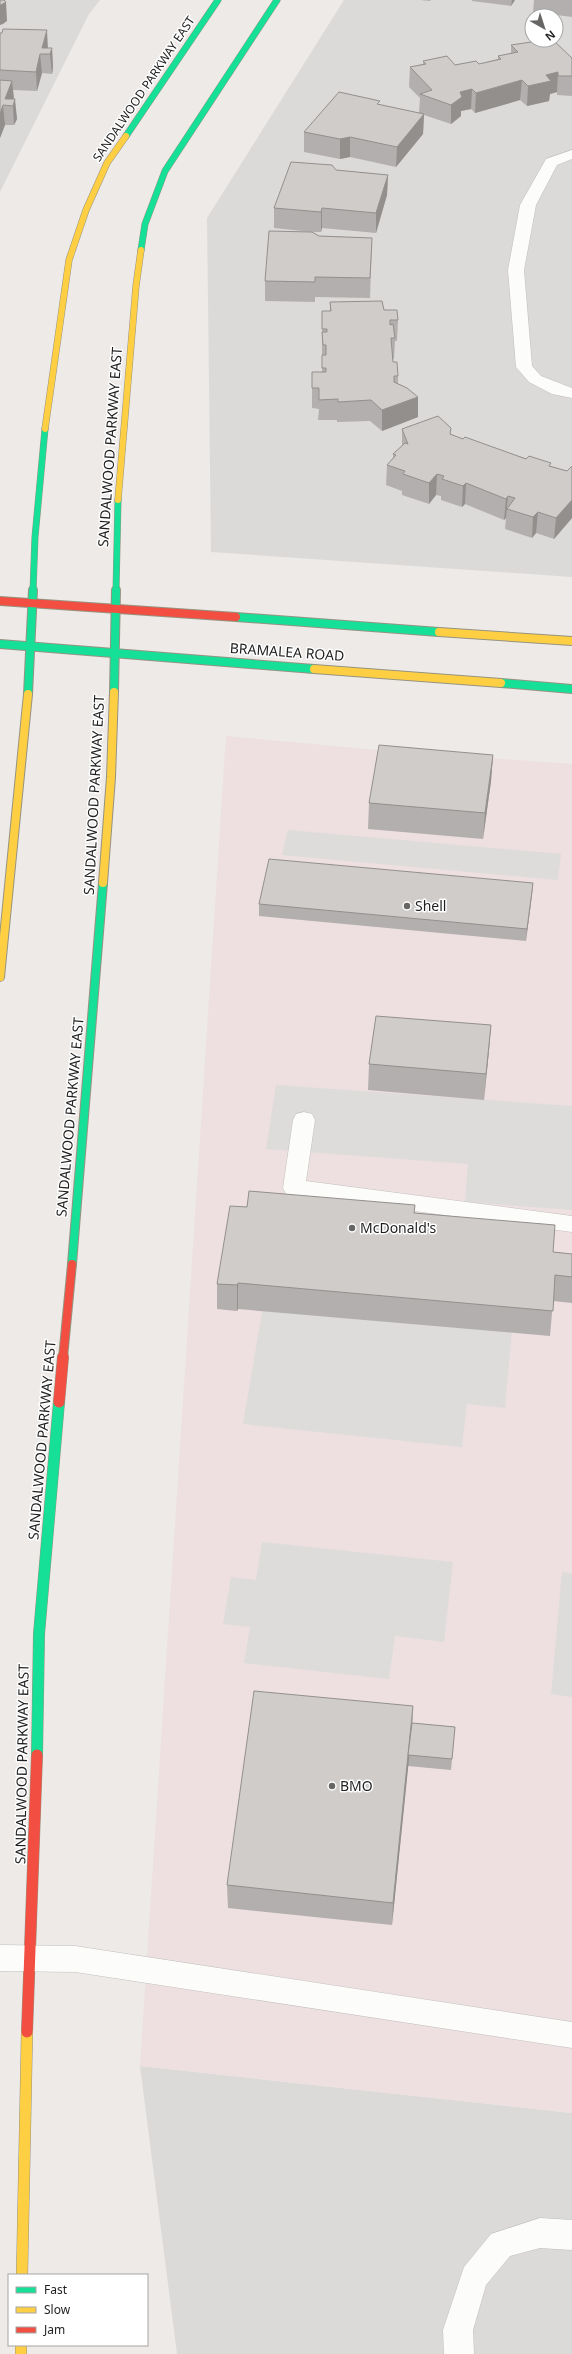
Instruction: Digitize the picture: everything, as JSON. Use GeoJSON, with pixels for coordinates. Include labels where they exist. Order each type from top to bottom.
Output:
{"type":"FeatureCollection","features":[{"type":"Feature","properties":{"kind":"main road","name":"SANDALWOOD PARKWAY EAST"},"geometry":{"type":"LineString","coordinates":[[0,977],[27,710],[35,537],[47,413],[69,260],[86,210],[107,163],[218,0]]}},
{"type":"Feature","properties":{"kind":"main road","name":"SANDALWOOD PARKWAY EAST"},"geometry":{"type":"LineString","coordinates":[[22,2274],[29,1958],[35,1867],[39,1634],[88,1077],[109,801],[114,718],[116,525],[124,414],[136,286],[145,224],[165,171],[277,0]]}},
{"type":"Feature","properties":{"kind":"main road"},"geometry":{"type":"LineString","coordinates":[[0,601],[572,641]]}},
{"type":"Feature","properties":{"kind":"main road","name":"BRAMALEA ROAD"},"geometry":{"type":"LineString","coordinates":[[0,644],[572,689]]}},
{"type":"Feature","properties":{"kind":"street"},"geometry":{"type":"LineString","coordinates":[[572,154],[551,162],[528,205],[516,270],[524,367],[535,379],[558,390],[572,393]]}},
{"type":"Feature","properties":{"kind":"street"},"geometry":{"type":"LineString","coordinates":[[304,1120],[294,1188],[572,1224]]}},
{"type":"Feature","properties":{"kind":"street"},"geometry":{"type":"LineString","coordinates":[[0,1958],[75,1959],[572,2035]]}},
{"type":"Feature","properties":{"kind":"street"},"geometry":{"type":"LineString","coordinates":[[459,2354],[458,2330],[474,2277],[501,2244],[540,2233],[572,2235]]}},
{"type":"Feature","properties":{"kind":"shaded area"},"geometry":{"type":"Polygon","coordinates":[[[0,0],[100,0],[89,14],[0,192],[0,0]]]}},
{"type":"Feature","properties":{"kind":"shaded area"},"geometry":{"type":"Polygon","coordinates":[[[344,0],[572,0],[572,577],[211,552],[207,218],[344,0]]]}},
{"type":"Feature","properties":{"kind":"shaded area"},"geometry":{"type":"Polygon","coordinates":[[[226,736],[366,749],[572,764],[572,2113],[140,2066],[226,736]]]}},
{"type":"Feature","properties":{"kind":"shaded area"},"geometry":{"type":"Polygon","coordinates":[[[288,830],[561,854],[558,880],[282,855],[288,830]]]}},
{"type":"Feature","properties":{"kind":"shaded area"},"geometry":{"type":"Polygon","coordinates":[[[276,1085],[572,1106],[572,1210],[465,1202],[468,1164],[266,1149],[276,1085]]]}},
{"type":"Feature","properties":{"kind":"shaded area"},"geometry":{"type":"Polygon","coordinates":[[[263,1306],[512,1331],[505,1408],[467,1404],[462,1447],[243,1424],[263,1306]]]}},
{"type":"Feature","properties":{"kind":"shaded area"},"geometry":{"type":"Polygon","coordinates":[[[262,1542],[453,1562],[444,1642],[395,1636],[389,1679],[244,1663],[250,1627],[223,1624],[231,1577],[256,1580],[262,1542]]]}},
{"type":"Feature","properties":{"kind":"shaded area"},"geometry":{"type":"Polygon","coordinates":[[[562,1572],[572,1573],[572,1697],[551,1694],[562,1572]]]}},
{"type":"Feature","properties":{"kind":"shaded area"},"geometry":{"type":"Polygon","coordinates":[[[140,2066],[572,2113],[572,2354],[177,2354],[140,2066]]]}},
{"type":"Feature","properties":{"kind":"building"},"geometry":{"type":"Polygon","coordinates":[[[0,0],[4,0],[6,2],[0,5],[0,0]]]}},
{"type":"Feature","properties":{"kind":"building"},"geometry":{"type":"Polygon","coordinates":[[[3,29],[47,30],[42,48],[52,48],[50,54],[40,54],[36,72],[0,70],[0,33],[2,33],[3,29]]]}},
{"type":"Feature","properties":{"kind":"building"},"geometry":{"type":"Polygon","coordinates":[[[524,43],[524,48],[561,48],[572,58],[572,76],[558,76],[558,72],[546,75],[551,81],[528,86],[522,80],[476,93],[472,89],[460,92],[462,97],[451,105],[420,94],[432,90],[410,67],[426,64],[423,61],[447,56],[455,65],[476,61],[479,64],[501,59],[498,56],[518,52],[511,45],[524,43]]]}},
{"type":"Feature","properties":{"kind":"building"},"geometry":{"type":"Polygon","coordinates":[[[0,80],[12,81],[5,99],[15,99],[13,106],[3,105],[0,114],[0,80]]]}},
{"type":"Feature","properties":{"kind":"building"},"geometry":{"type":"Polygon","coordinates":[[[339,92],[380,101],[377,104],[424,114],[397,147],[350,137],[340,139],[304,132],[339,92]]]}},
{"type":"Feature","properties":{"kind":"building"},"geometry":{"type":"Polygon","coordinates":[[[291,162],[332,165],[336,170],[388,175],[376,213],[322,208],[321,212],[274,208],[291,162]]]}},
{"type":"Feature","properties":{"kind":"building"},"geometry":{"type":"Polygon","coordinates":[[[269,231],[312,232],[319,236],[372,238],[370,278],[315,277],[315,282],[265,281],[269,231]]]}},
{"type":"Feature","properties":{"kind":"building"},"geometry":{"type":"Polygon","coordinates":[[[382,301],[384,310],[397,310],[398,320],[390,320],[390,325],[393,324],[395,338],[391,338],[393,362],[397,362],[398,376],[394,376],[394,382],[407,388],[418,397],[382,410],[371,400],[338,402],[338,399],[319,400],[319,388],[312,388],[312,372],[326,372],[326,368],[322,368],[322,355],[326,355],[326,345],[323,345],[322,332],[327,332],[327,329],[322,329],[322,311],[331,311],[330,302],[382,301]]]}},
{"type":"Feature","properties":{"kind":"building"},"geometry":{"type":"Polygon","coordinates":[[[438,416],[451,428],[450,434],[463,439],[465,437],[526,459],[529,456],[551,463],[549,466],[567,471],[572,466],[572,500],[556,518],[538,512],[533,517],[507,509],[515,498],[508,496],[506,499],[466,483],[463,486],[442,479],[444,476],[437,474],[429,483],[403,474],[405,471],[387,465],[396,455],[393,454],[405,443],[408,444],[402,429],[438,416]]]}},
{"type":"Feature","properties":{"kind":"building"},"geometry":{"type":"Polygon","coordinates":[[[379,745],[493,755],[485,813],[369,803],[379,745]]]}},
{"type":"Feature","properties":{"kind":"building"},"geometry":{"type":"Polygon","coordinates":[[[269,859],[533,883],[527,929],[259,904],[269,859]]]}},
{"type":"Feature","properties":{"kind":"building"},"geometry":{"type":"Polygon","coordinates":[[[376,1016],[491,1025],[486,1074],[369,1064],[376,1016]]]}},
{"type":"Feature","properties":{"kind":"building"},"geometry":{"type":"Polygon","coordinates":[[[249,1191],[415,1205],[414,1213],[555,1225],[553,1252],[572,1254],[572,1277],[555,1275],[553,1311],[238,1283],[237,1285],[217,1284],[230,1206],[247,1207],[249,1191]]]}},
{"type":"Feature","properties":{"kind":"building"},"geometry":{"type":"Polygon","coordinates":[[[254,1691],[413,1706],[393,1903],[227,1885],[254,1691]]]}},
{"type":"Feature","properties":{"kind":"building"},"geometry":{"type":"Polygon","coordinates":[[[412,1723],[455,1727],[452,1759],[408,1755],[412,1723]]]}},
{"type":"Feature","properties":{"kind":"traffic: fast"},"geometry":{"type":"LineString","coordinates":[[126,136],[218,0]]}},
{"type":"Feature","properties":{"kind":"traffic: fast"},"geometry":{"type":"LineString","coordinates":[[141,250],[145,224],[165,171],[277,0]]}},
{"type":"Feature","properties":{"kind":"traffic: fast"},"geometry":{"type":"LineString","coordinates":[[28,694],[35,537],[45,429]]}},
{"type":"Feature","properties":{"kind":"traffic: fast"},"geometry":{"type":"LineString","coordinates":[[114,692],[118,500]]}},
{"type":"Feature","properties":{"kind":"traffic: fast"},"geometry":{"type":"LineString","coordinates":[[236,617],[439,632]]}},
{"type":"Feature","properties":{"kind":"traffic: fast"},"geometry":{"type":"LineString","coordinates":[[0,644],[314,669]]}},
{"type":"Feature","properties":{"kind":"traffic: fast"},"geometry":{"type":"LineString","coordinates":[[501,683],[572,689]]}},
{"type":"Feature","properties":{"kind":"traffic: fast"},"geometry":{"type":"LineString","coordinates":[[72,1264],[103,883]]}},
{"type":"Feature","properties":{"kind":"traffic: fast"},"geometry":{"type":"LineString","coordinates":[[37,1755],[39,1634],[59,1402]]}},
{"type":"Feature","properties":{"kind":"traffic: slow"},"geometry":{"type":"LineString","coordinates":[[45,429],[69,260],[86,210],[107,163],[126,136]]}},
{"type":"Feature","properties":{"kind":"traffic: slow"},"geometry":{"type":"LineString","coordinates":[[118,500],[136,286],[141,250]]}},
{"type":"Feature","properties":{"kind":"traffic: slow"},"geometry":{"type":"LineString","coordinates":[[439,632],[572,641]]}},
{"type":"Feature","properties":{"kind":"traffic: slow"},"geometry":{"type":"LineString","coordinates":[[314,669],[501,683]]}},
{"type":"Feature","properties":{"kind":"traffic: slow"},"geometry":{"type":"LineString","coordinates":[[103,883],[111,777],[114,692]]}},
{"type":"Feature","properties":{"kind":"traffic: slow"},"geometry":{"type":"LineString","coordinates":[[0,977],[28,694]]}},
{"type":"Feature","properties":{"kind":"traffic: slow"},"geometry":{"type":"LineString","coordinates":[[22,2274],[27,2032]]}},
{"type":"Feature","properties":{"kind":"traffic: slow"},"geometry":{"type":"LineString","coordinates":[[21,2346],[21,2354]]}},
{"type":"Feature","properties":{"kind":"traffic: jam"},"geometry":{"type":"LineString","coordinates":[[0,601],[236,617]]}},
{"type":"Feature","properties":{"kind":"traffic: jam"},"geometry":{"type":"LineString","coordinates":[[59,1402],[72,1264]]}},
{"type":"Feature","properties":{"kind":"traffic: jam"},"geometry":{"type":"LineString","coordinates":[[27,2032],[37,1755]]}},
{"type":"Feature","properties":{"kind":"place","name":"Shell"},"geometry":{"type":"Point","coordinates":[407,906]}},
{"type":"Feature","properties":{"kind":"place","name":"McDonald's"},"geometry":{"type":"Point","coordinates":[352,1228]}},
{"type":"Feature","properties":{"kind":"place","name":"BMO"},"geometry":{"type":"Point","coordinates":[332,1786]}}]}
